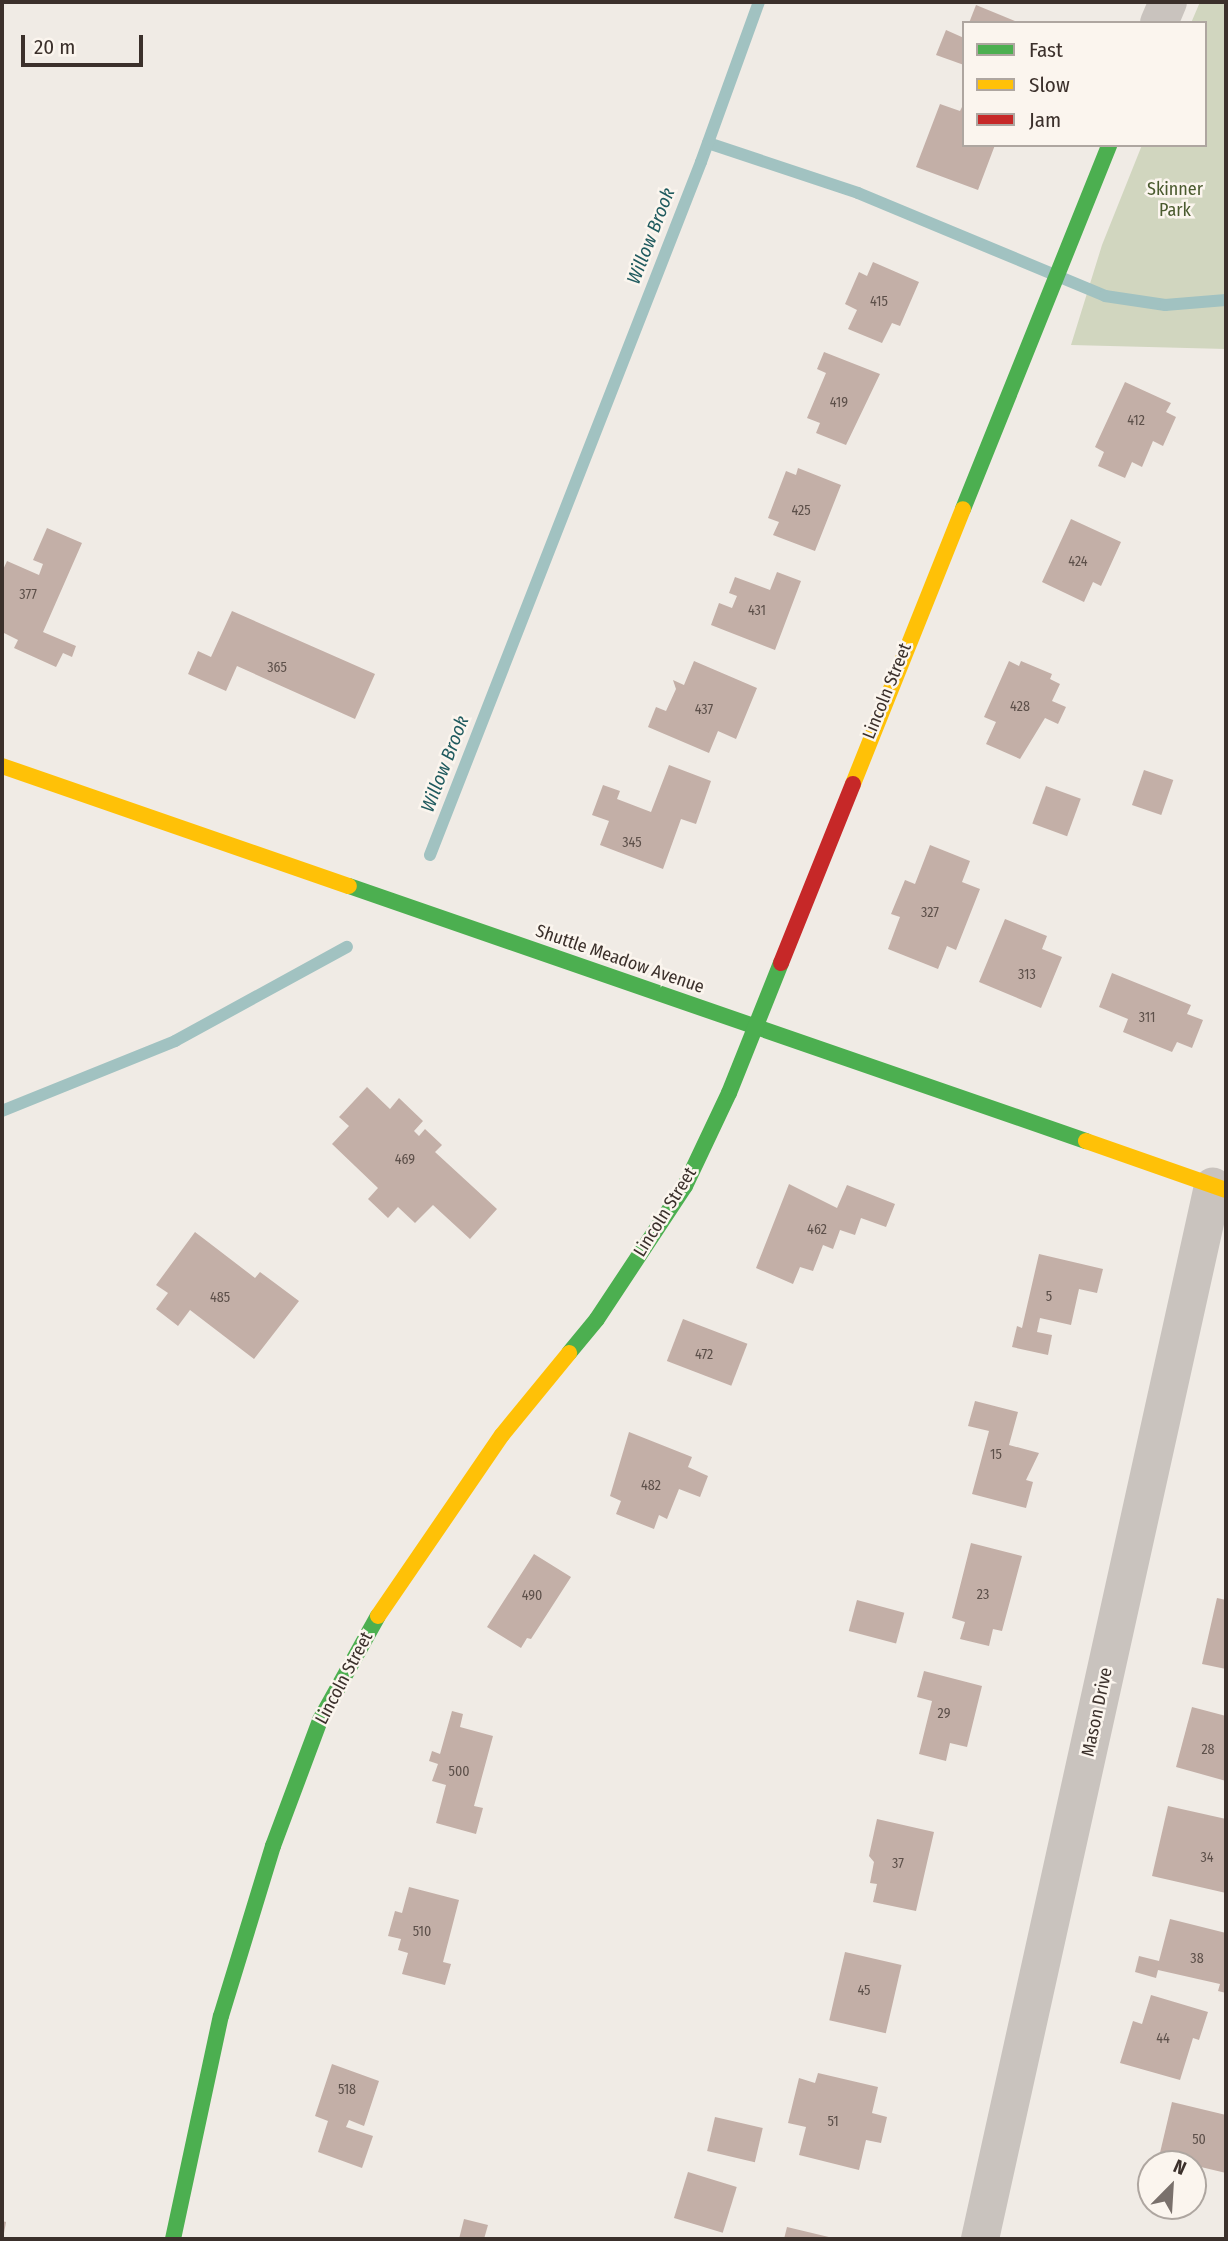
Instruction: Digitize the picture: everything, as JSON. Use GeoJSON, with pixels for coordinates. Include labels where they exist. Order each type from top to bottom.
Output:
{"type":"FeatureCollection","features":[{"type":"Feature","properties":{"kind":"street"},"geometry":{"type":"LineString","coordinates":[[1160,21],[1168,2]]}},
{"type":"Feature","properties":{"kind":"street","name":"Lincoln Street"},"geometry":{"type":"LineString","coordinates":[[173,2239],[221,2015],[273,1846],[320,1720],[383,1606],[502,1435],[597,1319],[685,1186],[729,1094],[752,1026],[1108,147]]}},
{"type":"Feature","properties":{"kind":"street","name":"Shuttle Meadow Avenue"},"geometry":{"type":"LineString","coordinates":[[2,766],[1220,1188]]}},
{"type":"Feature","properties":{"kind":"street","name":"Mason Drive"},"geometry":{"type":"LineString","coordinates":[[980,2239],[1220,1188]]}},
{"type":"Feature","properties":{"kind":"green space","name":"Skinner Park"},"geometry":{"type":"Polygon","coordinates":[[[1200,2],[1226,2],[1226,349],[1071,345],[1102,245],[1141,147],[1207,147],[1207,21],[1192,21],[1200,2]]]}},
{"type":"Feature","properties":{"kind":"building"},"geometry":{"type":"Polygon","coordinates":[[[976,5],[1015,21],[970,21],[976,5]]]}},
{"type":"Feature","properties":{"kind":"building"},"geometry":{"type":"Polygon","coordinates":[[[946,30],[962,37],[962,64],[936,55],[946,30]]]}},
{"type":"Feature","properties":{"kind":"building"},"geometry":{"type":"Polygon","coordinates":[[[940,104],[960,111],[962,107],[962,147],[994,147],[978,190],[916,167],[940,104]]]}},
{"type":"Feature","properties":{"kind":"building"},"geometry":{"type":"Polygon","coordinates":[[[873,262],[919,282],[900,326],[892,323],[882,343],[848,329],[857,310],[845,304],[859,272],[867,276],[873,262]]]}},
{"type":"Feature","properties":{"kind":"building"},"geometry":{"type":"Polygon","coordinates":[[[824,352],[880,374],[846,445],[816,433],[820,423],[807,418],[826,373],[817,369],[824,352]]]}},
{"type":"Feature","properties":{"kind":"building"},"geometry":{"type":"Polygon","coordinates":[[[1125,382],[1171,403],[1166,412],[1176,417],[1163,446],[1153,441],[1142,467],[1132,462],[1125,478],[1098,466],[1104,452],[1095,447],[1125,382]]]}},
{"type":"Feature","properties":{"kind":"building"},"geometry":{"type":"Polygon","coordinates":[[[798,468],[841,485],[815,551],[773,535],[779,522],[768,518],[786,471],[796,475],[798,468]]]}},
{"type":"Feature","properties":{"kind":"building"},"geometry":{"type":"Polygon","coordinates":[[[1071,519],[1121,542],[1101,586],[1093,582],[1084,602],[1042,582],[1071,519]]]}},
{"type":"Feature","properties":{"kind":"building"},"geometry":{"type":"Polygon","coordinates":[[[47,528],[82,543],[43,632],[76,646],[72,657],[63,653],[56,667],[14,648],[18,640],[2,632],[2,572],[7,561],[39,575],[43,564],[33,560],[47,528]]]}},
{"type":"Feature","properties":{"kind":"building"},"geometry":{"type":"Polygon","coordinates":[[[777,572],[801,581],[775,650],[711,625],[719,603],[732,608],[737,596],[729,593],[735,577],[770,590],[777,572]]]}},
{"type":"Feature","properties":{"kind":"building"},"geometry":{"type":"Polygon","coordinates":[[[232,611],[375,674],[355,719],[237,666],[226,691],[188,674],[198,651],[211,657],[232,611]]]}},
{"type":"Feature","properties":{"kind":"building"},"geometry":{"type":"Polygon","coordinates":[[[694,661],[757,688],[736,739],[718,731],[709,753],[648,727],[656,707],[666,711],[676,689],[673,680],[684,685],[694,661]]]}},
{"type":"Feature","properties":{"kind":"building"},"geometry":{"type":"Polygon","coordinates":[[[1009,661],[1019,666],[1021,661],[1052,674],[1050,679],[1060,684],[1052,701],[1066,707],[1058,724],[1045,718],[1020,759],[986,744],[996,722],[984,717],[1009,661]]]}},
{"type":"Feature","properties":{"kind":"building"},"geometry":{"type":"Polygon","coordinates":[[[669,765],[711,781],[696,824],[681,819],[663,869],[600,845],[609,821],[592,815],[603,785],[620,791],[617,799],[651,812],[669,765]]]}},
{"type":"Feature","properties":{"kind":"building"},"geometry":{"type":"Polygon","coordinates":[[[1144,770],[1173,780],[1161,815],[1132,805],[1144,770]]]}},
{"type":"Feature","properties":{"kind":"building"},"geometry":{"type":"Polygon","coordinates":[[[1046,786],[1081,799],[1067,836],[1032,824],[1046,786]]]}},
{"type":"Feature","properties":{"kind":"building"},"geometry":{"type":"Polygon","coordinates":[[[930,845],[970,861],[962,882],[980,889],[956,950],[947,946],[938,969],[888,949],[900,917],[891,914],[905,880],[915,884],[930,845]]]}},
{"type":"Feature","properties":{"kind":"building"},"geometry":{"type":"Polygon","coordinates":[[[1005,919],[1047,936],[1042,949],[1062,957],[1041,1008],[979,982],[1005,919]]]}},
{"type":"Feature","properties":{"kind":"building"},"geometry":{"type":"Polygon","coordinates":[[[1112,973],[1191,1005],[1187,1014],[1203,1020],[1192,1048],[1177,1042],[1172,1052],[1123,1032],[1128,1019],[1099,1007],[1112,973]]]}},
{"type":"Feature","properties":{"kind":"building"},"geometry":{"type":"Polygon","coordinates":[[[367,1087],[390,1109],[399,1098],[423,1121],[414,1131],[419,1136],[425,1129],[442,1145],[435,1152],[497,1209],[470,1239],[433,1205],[415,1223],[398,1207],[388,1218],[368,1199],[378,1188],[332,1144],[349,1126],[339,1117],[367,1087]]]}},
{"type":"Feature","properties":{"kind":"building"},"geometry":{"type":"Polygon","coordinates":[[[789,1184],[837,1208],[847,1185],[895,1204],[886,1227],[861,1218],[855,1235],[840,1230],[833,1249],[823,1245],[813,1271],[800,1267],[793,1284],[756,1268],[789,1184]]]}},
{"type":"Feature","properties":{"kind":"building"},"geometry":{"type":"Polygon","coordinates":[[[195,1232],[255,1278],[260,1272],[299,1301],[254,1359],[190,1310],[178,1326],[156,1309],[168,1293],[156,1285],[195,1232]]]}},
{"type":"Feature","properties":{"kind":"building"},"geometry":{"type":"Polygon","coordinates":[[[1039,1254],[1103,1269],[1097,1293],[1079,1289],[1071,1325],[1040,1318],[1037,1332],[1052,1335],[1048,1355],[1012,1347],[1017,1326],[1022,1328],[1039,1254]]]}},
{"type":"Feature","properties":{"kind":"building"},"geometry":{"type":"Polygon","coordinates":[[[683,1319],[747,1344],[731,1386],[667,1361],[683,1319]]]}},
{"type":"Feature","properties":{"kind":"building"},"geometry":{"type":"Polygon","coordinates":[[[975,1401],[1018,1412],[1009,1445],[1039,1453],[1026,1480],[1033,1482],[1026,1508],[972,1494],[989,1431],[968,1426],[975,1401]]]}},
{"type":"Feature","properties":{"kind":"building"},"geometry":{"type":"Polygon","coordinates":[[[629,1432],[692,1457],[688,1467],[708,1476],[700,1497],[679,1489],[667,1519],[659,1515],[654,1529],[616,1514],[621,1501],[610,1496],[629,1432]]]}},
{"type":"Feature","properties":{"kind":"building"},"geometry":{"type":"Polygon","coordinates":[[[971,1543],[1022,1556],[1002,1631],[993,1629],[989,1646],[960,1639],[965,1622],[952,1618],[971,1543]]]}},
{"type":"Feature","properties":{"kind":"building"},"geometry":{"type":"Polygon","coordinates":[[[534,1554],[571,1577],[531,1639],[527,1638],[521,1648],[487,1627],[534,1554]]]}},
{"type":"Feature","properties":{"kind":"building"},"geometry":{"type":"Polygon","coordinates":[[[1217,1598],[1226,1600],[1226,1669],[1202,1664],[1217,1598]]]}},
{"type":"Feature","properties":{"kind":"building"},"geometry":{"type":"Polygon","coordinates":[[[857,1600],[904,1613],[896,1644],[849,1631],[857,1600]]]}},
{"type":"Feature","properties":{"kind":"building"},"geometry":{"type":"Polygon","coordinates":[[[924,1671],[982,1686],[967,1747],[950,1743],[946,1761],[919,1754],[932,1701],[917,1697],[924,1671]]]}},
{"type":"Feature","properties":{"kind":"building"},"geometry":{"type":"Polygon","coordinates":[[[1192,1707],[1226,1716],[1226,1781],[1176,1767],[1192,1707]]]}},
{"type":"Feature","properties":{"kind":"building"},"geometry":{"type":"Polygon","coordinates":[[[452,1711],[463,1714],[460,1727],[493,1736],[474,1806],[483,1808],[476,1834],[436,1823],[446,1785],[432,1781],[438,1764],[429,1761],[432,1751],[440,1754],[452,1711]]]}},
{"type":"Feature","properties":{"kind":"building"},"geometry":{"type":"Polygon","coordinates":[[[1168,1806],[1226,1819],[1226,1893],[1152,1876],[1168,1806]]]}},
{"type":"Feature","properties":{"kind":"building"},"geometry":{"type":"Polygon","coordinates":[[[877,1819],[934,1832],[916,1911],[873,1902],[877,1884],[870,1883],[874,1862],[869,1856],[877,1819]]]}},
{"type":"Feature","properties":{"kind":"building"},"geometry":{"type":"Polygon","coordinates":[[[409,1887],[459,1900],[443,1962],[451,1964],[445,1985],[402,1974],[408,1953],[398,1950],[401,1939],[388,1936],[395,1911],[402,1913],[409,1887]]]}},
{"type":"Feature","properties":{"kind":"building"},"geometry":{"type":"Polygon","coordinates":[[[1170,1919],[1226,1933],[1226,1993],[1218,1991],[1220,1984],[1158,1970],[1156,1978],[1135,1972],[1139,1956],[1159,1961],[1170,1919]]]}},
{"type":"Feature","properties":{"kind":"building"},"geometry":{"type":"Polygon","coordinates":[[[845,1952],[902,1965],[886,2033],[829,2020],[845,1952]]]}},
{"type":"Feature","properties":{"kind":"building"},"geometry":{"type":"Polygon","coordinates":[[[1151,1995],[1208,2012],[1199,2040],[1193,2038],[1180,2080],[1120,2063],[1133,2021],[1142,2024],[1151,1995]]]}},
{"type":"Feature","properties":{"kind":"building"},"geometry":{"type":"Polygon","coordinates":[[[332,2064],[379,2081],[364,2126],[349,2120],[346,2127],[373,2136],[362,2168],[318,2152],[328,2121],[315,2116],[332,2064]]]}},
{"type":"Feature","properties":{"kind":"building"},"geometry":{"type":"Polygon","coordinates":[[[818,2073],[878,2087],[872,2113],[887,2117],[881,2143],[866,2140],[859,2170],[799,2155],[806,2127],[788,2123],[799,2078],[815,2083],[818,2073]]]}},
{"type":"Feature","properties":{"kind":"building"},"geometry":{"type":"Polygon","coordinates":[[[1172,2102],[1226,2115],[1226,2173],[1207,2168],[1207,2150],[1161,2150],[1172,2102]]]}},
{"type":"Feature","properties":{"kind":"building"},"geometry":{"type":"Polygon","coordinates":[[[715,2117],[763,2128],[755,2162],[707,2151],[715,2117]]]}},
{"type":"Feature","properties":{"kind":"building"},"geometry":{"type":"Polygon","coordinates":[[[688,2172],[737,2187],[723,2233],[674,2218],[688,2172]]]}},
{"type":"Feature","properties":{"kind":"building"},"geometry":{"type":"Polygon","coordinates":[[[464,2219],[488,2225],[484,2239],[459,2239],[464,2219]]]}},
{"type":"Feature","properties":{"kind":"building"},"geometry":{"type":"Polygon","coordinates":[[[2,2221],[6,2222],[3,2239],[2,2239],[2,2221]]]}},
{"type":"Feature","properties":{"kind":"building"},"geometry":{"type":"Polygon","coordinates":[[[787,2227],[833,2238],[833,2239],[784,2239],[787,2227]]]}},
{"type":"Feature","properties":{"kind":"waterway","name":"Willow Brook"},"geometry":{"type":"LineString","coordinates":[[430,855],[701,162],[759,2]]}},
{"type":"Feature","properties":{"kind":"waterway","name":"Willow Brook"},"geometry":{"type":"LineString","coordinates":[[708,143],[858,193],[1105,296],[1165,305],[1226,300]]}},
{"type":"Feature","properties":{"kind":"waterway","name":"Willow Brook"},"geometry":{"type":"LineString","coordinates":[[2,1111],[175,1041],[347,947]]}},
{"type":"Feature","properties":{"kind":"traffic: fast"},"geometry":{"type":"LineString","coordinates":[[963,509],[1108,147]]}},
{"type":"Feature","properties":{"kind":"traffic: fast"},"geometry":{"type":"LineString","coordinates":[[349,886],[1086,1141]]}},
{"type":"Feature","properties":{"kind":"traffic: fast"},"geometry":{"type":"LineString","coordinates":[[569,1353],[597,1319],[685,1186],[729,1093],[781,963]]}},
{"type":"Feature","properties":{"kind":"traffic: fast"},"geometry":{"type":"LineString","coordinates":[[173,2239],[221,2016],[273,1846],[320,1720],[378,1616]]}},
{"type":"Feature","properties":{"kind":"traffic: slow"},"geometry":{"type":"LineString","coordinates":[[853,784],[963,509]]}},
{"type":"Feature","properties":{"kind":"traffic: slow"},"geometry":{"type":"LineString","coordinates":[[2,766],[349,886]]}},
{"type":"Feature","properties":{"kind":"traffic: slow"},"geometry":{"type":"LineString","coordinates":[[1086,1141],[1226,1190]]}},
{"type":"Feature","properties":{"kind":"traffic: slow"},"geometry":{"type":"LineString","coordinates":[[378,1616],[502,1435],[569,1353]]}},
{"type":"Feature","properties":{"kind":"traffic: jam"},"geometry":{"type":"LineString","coordinates":[[781,963],[853,784]]}}]}
